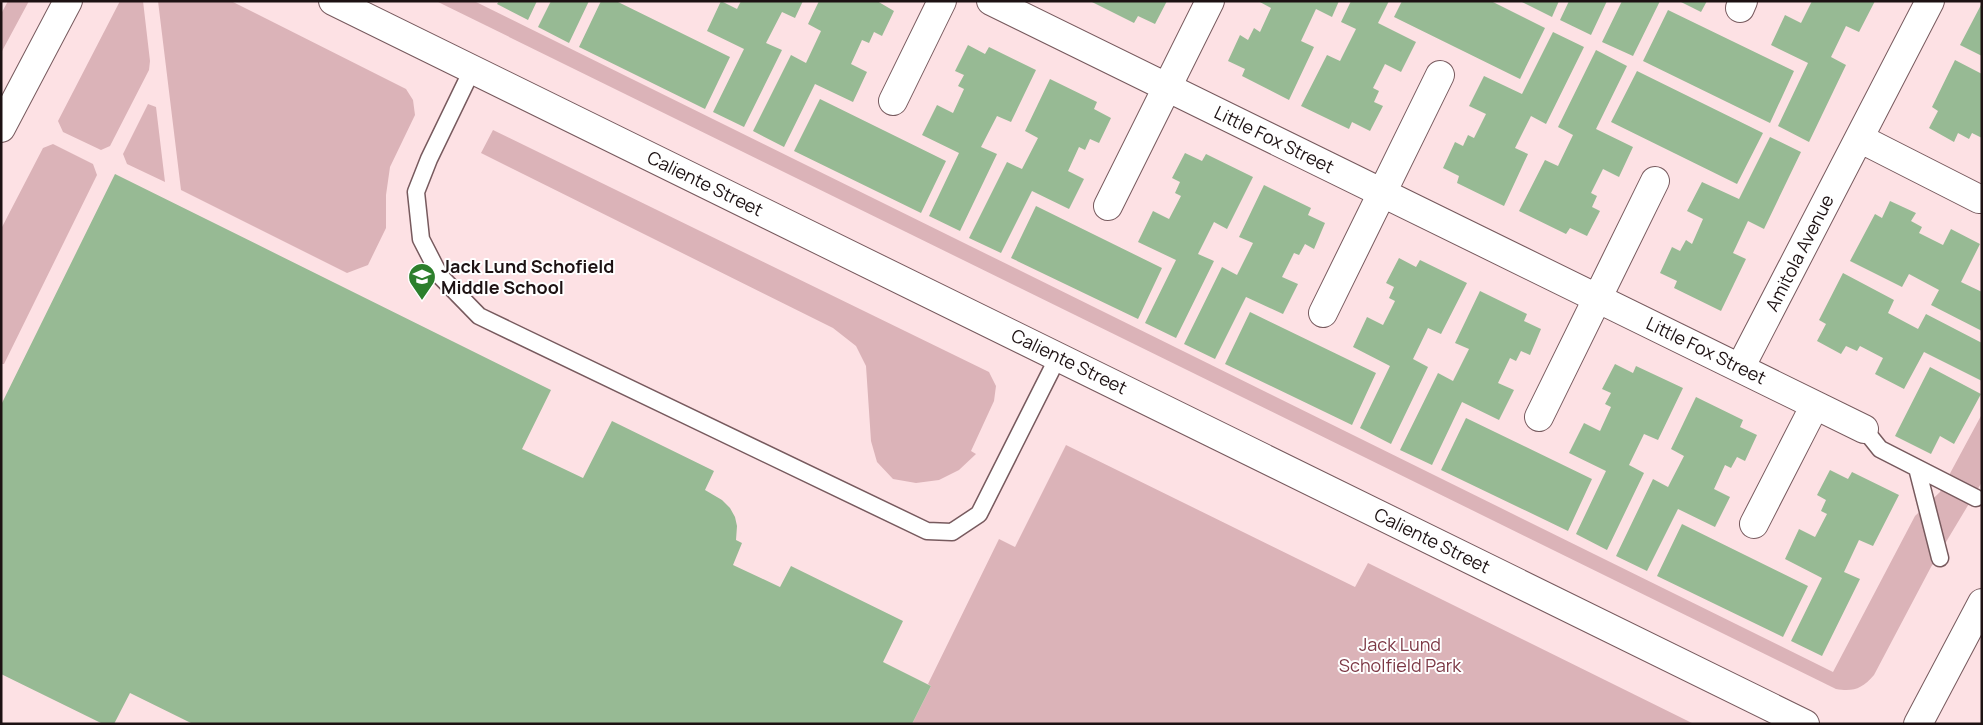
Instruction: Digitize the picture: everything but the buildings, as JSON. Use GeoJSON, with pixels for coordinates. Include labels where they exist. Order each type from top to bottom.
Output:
{"type":"FeatureCollection","features":[{"type":"Feature","properties":{"kind":"street"},"geometry":{"type":"LineString","coordinates":[[1,128],[68,1]]}},
{"type":"Feature","properties":{"kind":"street","name":"Caliente Street"},"geometry":{"type":"LineString","coordinates":[[333,1],[1805,724]]}},
{"type":"Feature","properties":{"kind":"street"},"geometry":{"type":"LineString","coordinates":[[893,101],[942,1]]}},
{"type":"Feature","properties":{"kind":"street","name":"Little Fox Street"},"geometry":{"type":"LineString","coordinates":[[991,1],[1864,429]]}},
{"type":"Feature","properties":{"kind":"street"},"geometry":{"type":"LineString","coordinates":[[1108,206],[1210,1]]}},
{"type":"Feature","properties":{"kind":"street","name":"Amitola Avenue"},"geometry":{"type":"LineString","coordinates":[[1740,368],[1930,1]]}},
{"type":"Feature","properties":{"kind":"street"},"geometry":{"type":"LineString","coordinates":[[1323,313],[1440,75]]}},
{"type":"Feature","properties":{"kind":"street"},"geometry":{"type":"LineString","coordinates":[[1859,138],[1979,199]]}},
{"type":"Feature","properties":{"kind":"street"},"geometry":{"type":"LineString","coordinates":[[1539,417],[1656,182]]}},
{"type":"Feature","properties":{"kind":"street"},"geometry":{"type":"LineString","coordinates":[[1754,524],[1815,405]]}},
{"type":"Feature","properties":{"kind":"street"},"geometry":{"type":"LineString","coordinates":[[1918,724],[1982,604]]}},
{"type":"Feature","properties":{"kind":"lane"},"geometry":{"type":"LineString","coordinates":[[472,70],[416,192],[421,239],[440,276],[479,316],[927,531],[952,532],[979,514],[1058,357]]}},
{"type":"Feature","properties":{"kind":"lane"},"geometry":{"type":"LineString","coordinates":[[1864,429],[1880,449],[1976,498]]}},
{"type":"Feature","properties":{"kind":"lane"},"geometry":{"type":"LineString","coordinates":[[1917,468],[1940,558]]}},
{"type":"Feature","properties":{"kind":"green space"},"geometry":{"type":"Polygon","coordinates":[[[8,1],[29,1],[1,53],[1,14],[8,1]]]}},
{"type":"Feature","properties":{"kind":"green space"},"geometry":{"type":"Polygon","coordinates":[[[120,1],[143,1],[150,61],[149,70],[110,146],[101,150],[63,132],[58,121],[120,1]]]}},
{"type":"Feature","properties":{"kind":"green space"},"geometry":{"type":"Polygon","coordinates":[[[158,1],[231,1],[406,89],[413,100],[415,115],[390,167],[386,195],[386,228],[368,265],[347,273],[181,190],[158,1]]]}},
{"type":"Feature","properties":{"kind":"green space"},"geometry":{"type":"Polygon","coordinates":[[[436,1],[474,1],[1833,672],[1915,516],[1940,492],[1982,414],[1982,482],[1931,567],[1874,675],[1865,684],[1852,690],[1836,689],[436,1]]]}},
{"type":"Feature","properties":{"kind":"green space"},"geometry":{"type":"Polygon","coordinates":[[[148,104],[156,107],[165,182],[127,164],[123,154],[148,104]]]}},
{"type":"Feature","properties":{"kind":"green space"},"geometry":{"type":"Polygon","coordinates":[[[493,130],[989,372],[996,386],[994,401],[971,451],[976,454],[959,470],[939,480],[916,483],[893,479],[877,462],[871,441],[866,366],[856,346],[833,328],[481,153],[493,130]]]}},
{"type":"Feature","properties":{"kind":"green space"},"geometry":{"type":"Polygon","coordinates":[[[53,144],[93,164],[97,175],[4,364],[1,364],[1,229],[43,148],[53,144]]]}},
{"type":"Feature","properties":{"kind":"green space","name":"Jack Lund Scholfield Park"},"geometry":{"type":"Polygon","coordinates":[[[1066,445],[1355,587],[1368,563],[1694,724],[912,724],[931,686],[928,684],[999,539],[1015,547],[1066,445]]]}},
{"type":"Feature","properties":{"kind":"place","name":"Jack Lund Schofield Middle School"},"geometry":{"type":"Point","coordinates":[422,301]}}]}
